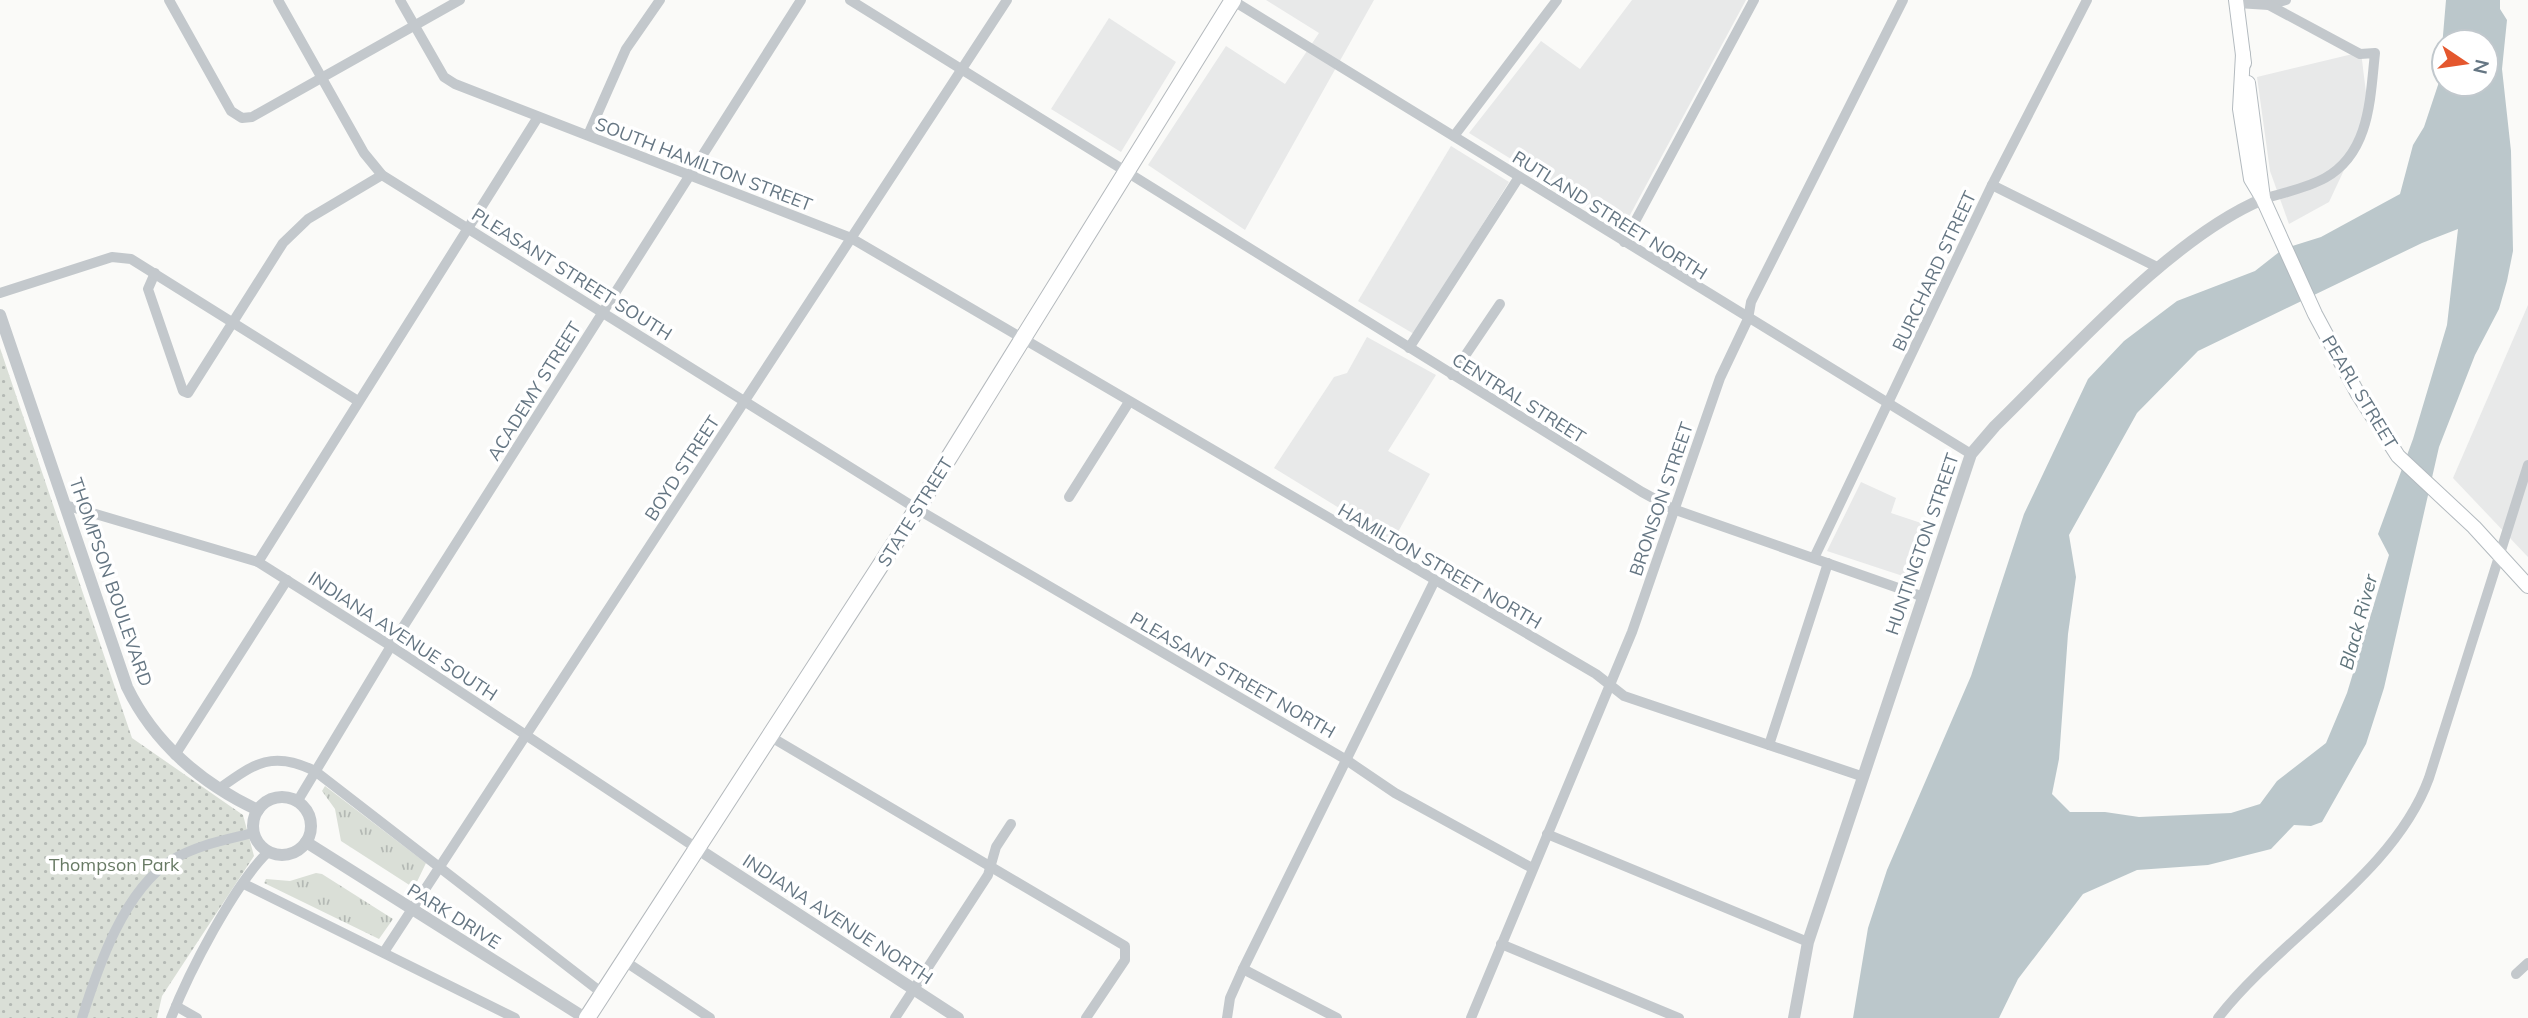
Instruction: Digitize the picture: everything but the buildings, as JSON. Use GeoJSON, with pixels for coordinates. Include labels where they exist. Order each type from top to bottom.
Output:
{"type":"FeatureCollection","features":[{"type":"Feature","properties":{"kind":"highway","name":"STATE STREET"},"geometry":{"type":"LineString","coordinates":[[586,1018],[917,509],[1233,0]]}},
{"type":"Feature","properties":{"kind":"main road","name":"PEARL STREET"},"geometry":{"type":"LineString","coordinates":[[2235,1],[2263,199],[2315,314],[2358,394],[2398,456],[2500,554],[2528,586]]}},
{"type":"Feature","properties":{"kind":"street"},"geometry":{"type":"LineString","coordinates":[[169,0],[231,111],[242,118],[252,117],[460,0]]}},
{"type":"Feature","properties":{"kind":"street","name":"PLEASANT STREET SOUTH"},"geometry":{"type":"LineString","coordinates":[[278,0],[364,153],[382,174],[917,509]]}},
{"type":"Feature","properties":{"kind":"street","name":"SOUTH HAMILTON STREET"},"geometry":{"type":"LineString","coordinates":[[400,0],[444,77],[463,88],[851,238],[1023,339]]}},
{"type":"Feature","properties":{"kind":"street"},"geometry":{"type":"LineString","coordinates":[[588,135],[626,49],[660,0]]}},
{"type":"Feature","properties":{"kind":"street","name":"ACADEMY STREET"},"geometry":{"type":"LineString","coordinates":[[298,802],[391,646],[801,0]]}},
{"type":"Feature","properties":{"kind":"street","name":"CENTRAL STREET"},"geometry":{"type":"LineString","coordinates":[[850,0],[1125,173],[1673,509],[1921,596]]}},
{"type":"Feature","properties":{"kind":"street","name":"BOYD STREET"},"geometry":{"type":"LineString","coordinates":[[384,952],[1007,0]]}},
{"type":"Feature","properties":{"kind":"street","name":"RUTLAND STREET NORTH"},"geometry":{"type":"LineString","coordinates":[[1233,0],[1971,454]]}},
{"type":"Feature","properties":{"kind":"street"},"geometry":{"type":"LineString","coordinates":[[1454,136],[1557,0]]}},
{"type":"Feature","properties":{"kind":"street"},"geometry":{"type":"LineString","coordinates":[[1624,242],[1754,0]]}},
{"type":"Feature","properties":{"kind":"street","name":"BRONSON STREET"},"geometry":{"type":"LineString","coordinates":[[1471,1018],[1632,632],[1720,378],[1748,319],[1751,302],[1903,0]]}},
{"type":"Feature","properties":{"kind":"street","name":"BURCHARD STREET"},"geometry":{"type":"LineString","coordinates":[[1814,558],[1992,185],[2087,0]]}},
{"type":"Feature","properties":{"kind":"street"},"geometry":{"type":"LineString","coordinates":[[2269,5],[2286,0]]}},
{"type":"Feature","properties":{"kind":"street"},"geometry":{"type":"LineString","coordinates":[[2235,1],[2269,5],[2360,54],[2375,53],[2361,143],[2346,164],[2324,179],[2263,199]]}},
{"type":"Feature","properties":{"kind":"street"},"geometry":{"type":"LineString","coordinates":[[258,562],[538,117]]}},
{"type":"Feature","properties":{"kind":"street"},"geometry":{"type":"LineString","coordinates":[[155,273],[148,289],[183,391],[192,390],[283,243],[300,225],[382,174]]}},
{"type":"Feature","properties":{"kind":"street"},"geometry":{"type":"LineString","coordinates":[[1409,348],[1519,177]]}},
{"type":"Feature","properties":{"kind":"street"},"geometry":{"type":"LineString","coordinates":[[1992,185],[2159,268]]}},
{"type":"Feature","properties":{"kind":"street","name":"HUNTINGTON STREET"},"geometry":{"type":"LineString","coordinates":[[1794,1018],[1808,942],[1921,596],[1971,454],[1996,426],[2159,268],[2219,222],[2263,199]]}},
{"type":"Feature","properties":{"kind":"street"},"geometry":{"type":"LineString","coordinates":[[0,293],[112,257],[131,260],[358,401]]}},
{"type":"Feature","properties":{"kind":"street"},"geometry":{"type":"LineString","coordinates":[[1452,375],[1500,304]]}},
{"type":"Feature","properties":{"kind":"street","name":"THOMPSON BOULEVARD"},"geometry":{"type":"LineString","coordinates":[[0,316],[127,687],[149,726],[175,755],[220,788],[258,810]]}},
{"type":"Feature","properties":{"kind":"street","name":"HAMILTON STREET NORTH"},"geometry":{"type":"LineString","coordinates":[[1023,339],[1596,674],[1624,696],[1861,776]]}},
{"type":"Feature","properties":{"kind":"street"},"geometry":{"type":"LineString","coordinates":[[1069,497],[1129,402]]}},
{"type":"Feature","properties":{"kind":"street"},"geometry":{"type":"LineString","coordinates":[[2218,1018],[2254,977],[2384,853],[2408,823],[2429,778],[2528,465]]}},
{"type":"Feature","properties":{"kind":"street","name":"INDIANA AVENUE SOUTH"},"geometry":{"type":"LineString","coordinates":[[65,505],[258,562],[391,646],[698,849]]}},
{"type":"Feature","properties":{"kind":"street","name":"PLEASANT STREET NORTH"},"geometry":{"type":"LineString","coordinates":[[917,509],[1345,759],[1395,793],[1532,868]]}},
{"type":"Feature","properties":{"kind":"street"},"geometry":{"type":"LineString","coordinates":[[1769,745],[1828,563]]}},
{"type":"Feature","properties":{"kind":"street"},"geometry":{"type":"LineString","coordinates":[[175,755],[288,580]]}},
{"type":"Feature","properties":{"kind":"street"},"geometry":{"type":"LineString","coordinates":[[1227,1018],[1230,998],[1243,969],[1435,580]]}},
{"type":"Feature","properties":{"kind":"street"},"geometry":{"type":"LineString","coordinates":[[771,737],[1127,949],[1125,960],[1086,1018]]}},
{"type":"Feature","properties":{"kind":"street"},"geometry":{"type":"LineString","coordinates":[[220,788],[253,765],[266,761],[299,763],[315,771],[602,993]]}},
{"type":"Feature","properties":{"kind":"street"},"geometry":{"type":"LineString","coordinates":[[281,797],[298,802],[304,808],[311,825],[306,842],[285,855],[268,852],[253,832],[258,810],[272,799],[281,797]]}},
{"type":"Feature","properties":{"kind":"street"},"geometry":{"type":"LineString","coordinates":[[895,1018],[991,867],[996,847],[1011,824]]}},
{"type":"Feature","properties":{"kind":"street"},"geometry":{"type":"LineString","coordinates":[[82,1018],[118,925],[161,869],[192,849],[253,832]]}},
{"type":"Feature","properties":{"kind":"street"},"geometry":{"type":"LineString","coordinates":[[1547,834],[1808,942]]}},
{"type":"Feature","properties":{"kind":"street","name":"PARK DRIVE"},"geometry":{"type":"LineString","coordinates":[[306,842],[586,1018]]}},
{"type":"Feature","properties":{"kind":"street","name":"INDIANA AVENUE NORTH"},"geometry":{"type":"LineString","coordinates":[[698,849],[958,1018]]}},
{"type":"Feature","properties":{"kind":"street"},"geometry":{"type":"LineString","coordinates":[[171,1018],[194,968],[244,884],[268,852]]}},
{"type":"Feature","properties":{"kind":"street"},"geometry":{"type":"LineString","coordinates":[[244,884],[515,1018]]}},
{"type":"Feature","properties":{"kind":"street"},"geometry":{"type":"LineString","coordinates":[[1501,944],[1679,1018]]}},
{"type":"Feature","properties":{"kind":"street"},"geometry":{"type":"LineString","coordinates":[[623,960],[710,1018]]}},
{"type":"Feature","properties":{"kind":"street"},"geometry":{"type":"LineString","coordinates":[[2516,974],[2528,963]]}},
{"type":"Feature","properties":{"kind":"street"},"geometry":{"type":"LineString","coordinates":[[1243,969],[1337,1018]]}},
{"type":"Feature","properties":{"kind":"street"},"geometry":{"type":"LineString","coordinates":[[176,1006],[198,1018]]}},
{"type":"Feature","properties":{"kind":"shaded area"},"geometry":{"type":"Polygon","coordinates":[[[1266,0],[1374,0],[1245,230],[1148,165],[1226,46],[1285,84],[1319,33],[1266,0]]]}},
{"type":"Feature","properties":{"kind":"shaded area"},"geometry":{"type":"Polygon","coordinates":[[[1632,0],[1746,0],[1623,228],[1469,133],[1541,41],[1580,69],[1632,0]]]}},
{"type":"Feature","properties":{"kind":"shaded area"},"geometry":{"type":"Polygon","coordinates":[[[2446,0],[2500,0],[2500,9],[2507,20],[2502,69],[2511,151],[2513,251],[2507,281],[2499,309],[2475,355],[2439,447],[2384,688],[2366,744],[2322,822],[2311,826],[2294,825],[2271,849],[2208,865],[2137,870],[2083,894],[2018,979],[1999,1018],[1853,1018],[1868,928],[1887,870],[1971,676],[2024,514],[2088,379],[2124,341],[2177,301],[2255,271],[2283,249],[2321,237],[2400,194],[2413,145],[2424,127],[2434,98],[2500,98],[2500,28],[2444,28],[2446,0]],[[2458,229],[2422,243],[2198,351],[2137,413],[2069,535],[2076,577],[2068,634],[2059,759],[2052,794],[2070,812],[2105,812],[2139,817],[2231,813],[2260,804],[2277,781],[2326,743],[2347,693],[2389,555],[2378,534],[2413,439],[2447,325],[2458,229]]]}},
{"type":"Feature","properties":{"kind":"shaded area"},"geometry":{"type":"Polygon","coordinates":[[[1109,18],[1176,62],[1121,152],[1051,109],[1109,18]]]}},
{"type":"Feature","properties":{"kind":"shaded area"},"geometry":{"type":"Polygon","coordinates":[[[2361,52],[2369,117],[2329,202],[2289,224],[2270,171],[2257,77],[2361,52]]]}},
{"type":"Feature","properties":{"kind":"shaded area"},"geometry":{"type":"Polygon","coordinates":[[[1451,146],[1509,182],[1414,334],[1358,301],[1451,146]]]}},
{"type":"Feature","properties":{"kind":"shaded area"},"geometry":{"type":"Polygon","coordinates":[[[2528,305],[2528,557],[2453,478],[2528,305]]]}},
{"type":"Feature","properties":{"kind":"shaded area"},"geometry":{"type":"Polygon","coordinates":[[[1367,337],[1436,375],[1388,451],[1430,474],[1393,541],[1274,468],[1334,377],[1347,373],[1367,337]]]}},
{"type":"Feature","properties":{"kind":"shaded area"},"geometry":{"type":"Polygon","coordinates":[[[1861,482],[1896,498],[1891,513],[1933,527],[1915,580],[1827,551],[1861,482]]]}},
{"type":"Feature","properties":{"kind":"green space","name":"Thompson Park"},"geometry":{"type":"Polygon","coordinates":[[[0,348],[132,738],[243,815],[254,856],[162,996],[157,1018],[0,1018],[0,348]]]}},
{"type":"Feature","properties":{"kind":"green space"},"geometry":{"type":"Polygon","coordinates":[[[325,786],[426,863],[414,888],[341,841],[335,809],[322,791],[325,786]]]}},
{"type":"Feature","properties":{"kind":"green space"},"geometry":{"type":"Polygon","coordinates":[[[316,873],[322,874],[393,919],[379,939],[264,883],[266,879],[290,881],[316,873]]]}},
{"type":"Feature","properties":{"kind":"water label","name":"Black River"},"geometry":{"type":"Point","coordinates":[2358,622]}}]}
